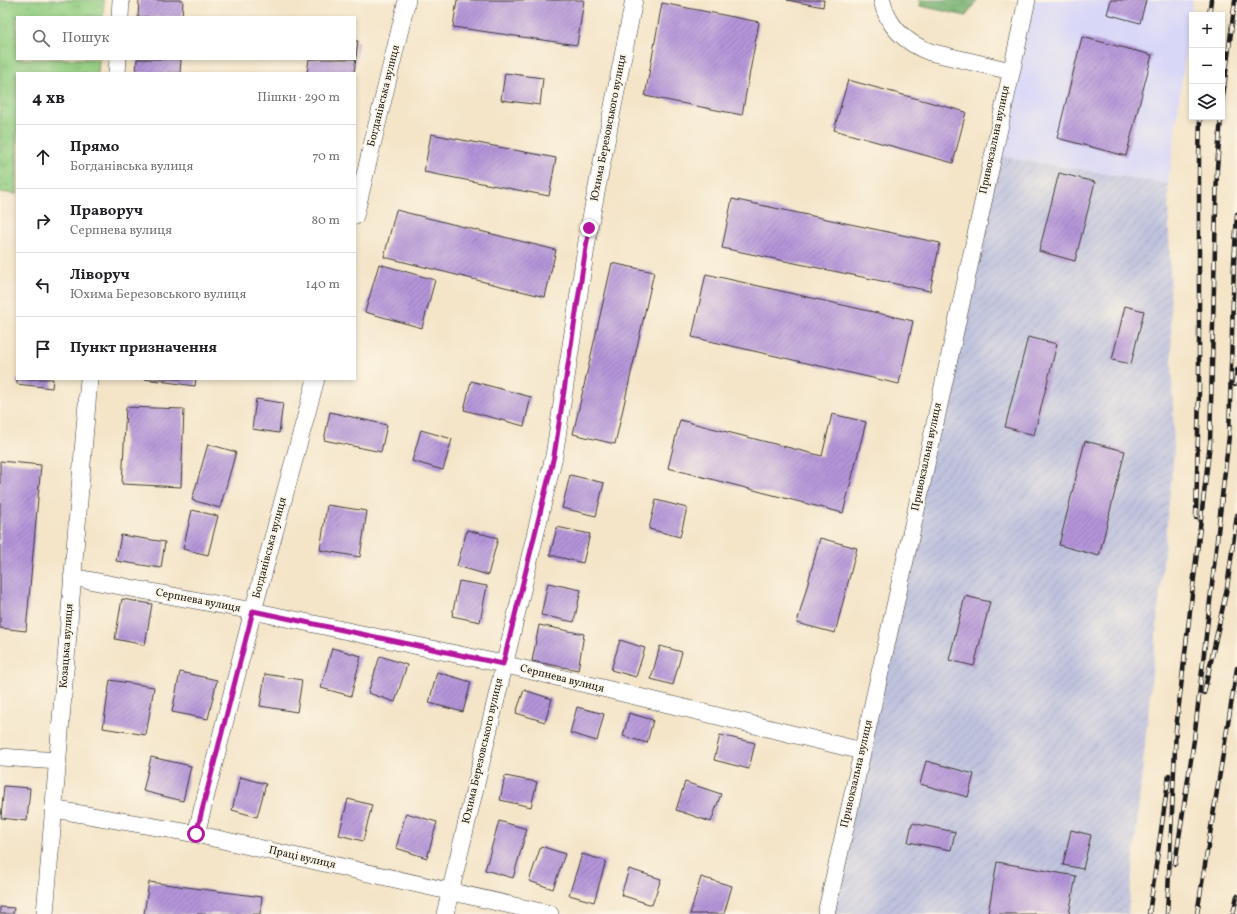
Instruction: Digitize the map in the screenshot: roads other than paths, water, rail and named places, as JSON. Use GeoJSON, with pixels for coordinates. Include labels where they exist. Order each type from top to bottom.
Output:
{"type":"FeatureCollection","features":[{"type":"Feature","properties":{"kind":"street"},"geometry":{"type":"LineString","coordinates":[[120,0],[120,16]]}},
{"type":"Feature","properties":{"kind":"street","name":"Богданівська вулиця"},"geometry":{"type":"LineString","coordinates":[[356,212],[407,0]]}},
{"type":"Feature","properties":{"kind":"street","name":"Юхима Березовського вулиця"},"geometry":{"type":"LineString","coordinates":[[445,914],[503,664],[554,456],[589,228],[634,0]]}},
{"type":"Feature","properties":{"kind":"street"},"geometry":{"type":"LineString","coordinates":[[882,0],[893,25],[909,42],[919,48],[1010,71]]}},
{"type":"Feature","properties":{"kind":"street","name":"Привокзальна вулиця"},"geometry":{"type":"LineString","coordinates":[[826,914],[1010,71],[1027,0]]}},
{"type":"Feature","properties":{"kind":"street"},"geometry":{"type":"LineString","coordinates":[[117,72],[118,60]]}},
{"type":"Feature","properties":{"kind":"street","name":"Козацька вулиця"},"geometry":{"type":"LineString","coordinates":[[45,914],[72,577],[90,380]]}},
{"type":"Feature","properties":{"kind":"street","name":"Богданівська вулиця"},"geometry":{"type":"LineString","coordinates":[[196,834],[253,611],[316,380]]}},
{"type":"Feature","properties":{"kind":"street","name":"Серпнева вулиця"},"geometry":{"type":"LineString","coordinates":[[72,577],[253,611],[503,664],[862,751]]}},
{"type":"Feature","properties":{"kind":"street"},"geometry":{"type":"LineString","coordinates":[[0,757],[58,761]]}},
{"type":"Feature","properties":{"kind":"street","name":"Праці вулиця"},"geometry":{"type":"LineString","coordinates":[[53,809],[196,834],[550,914]]}},
{"type":"Feature","properties":{"kind":"railway"},"geometry":{"type":"LineString","coordinates":[[1209,12],[1211,0]]}},
{"type":"Feature","properties":{"kind":"railway"},"geometry":{"type":"LineString","coordinates":[[1224,84],[1235,0]]}},
{"type":"Feature","properties":{"kind":"railway"},"geometry":{"type":"LineString","coordinates":[[1196,518],[1199,391],[1200,120]]}},
{"type":"Feature","properties":{"kind":"railway"},"geometry":{"type":"LineString","coordinates":[[1167,914],[1176,729],[1210,443],[1217,168],[1221,120]]}},
{"type":"Feature","properties":{"kind":"railway"},"geometry":{"type":"LineString","coordinates":[[1175,864],[1194,740],[1229,436],[1234,263],[1237,214]]}},
{"type":"Feature","properties":{"kind":"railway"},"geometry":{"type":"LineString","coordinates":[[1235,385],[1237,370]]}},
{"type":"Feature","properties":{"kind":"railway"},"geometry":{"type":"LineString","coordinates":[[1204,693],[1227,588],[1237,515]]}},
{"type":"Feature","properties":{"kind":"railway"},"geometry":{"type":"LineString","coordinates":[[1197,914],[1237,668]]}},
{"type":"Feature","properties":{"kind":"railway"},"geometry":{"type":"LineString","coordinates":[[1149,914],[1169,775]]}},
{"type":"Feature","properties":{"kind":"railway"},"geometry":{"type":"LineString","coordinates":[[1233,914],[1237,896]]}}]}
